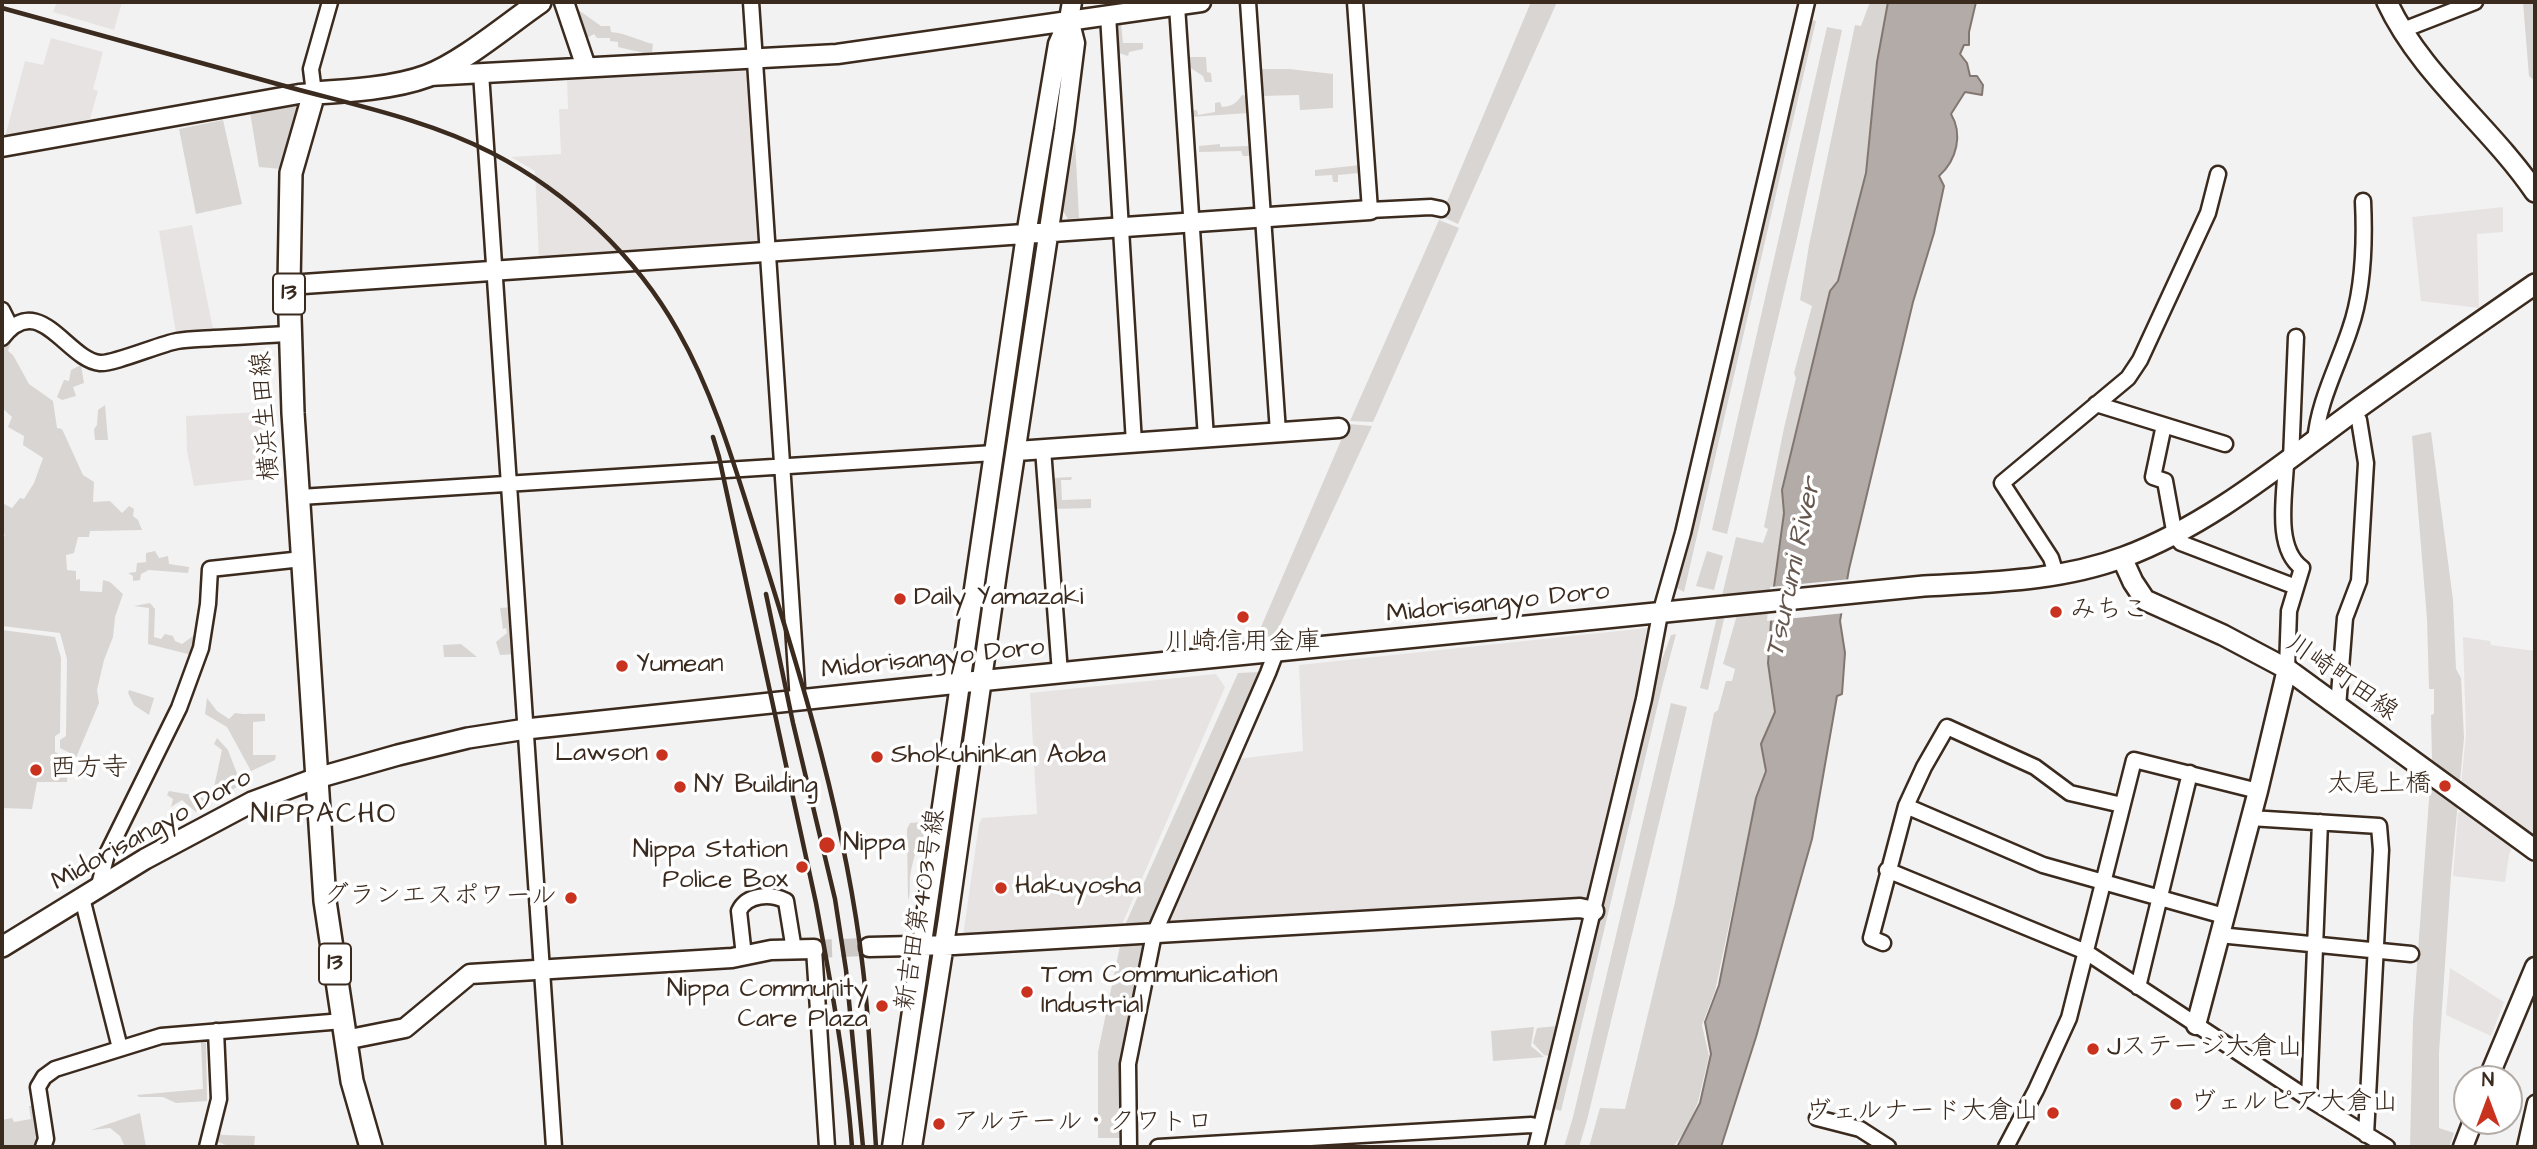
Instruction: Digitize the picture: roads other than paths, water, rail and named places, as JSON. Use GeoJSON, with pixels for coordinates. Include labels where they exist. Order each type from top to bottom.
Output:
{"type":"FeatureCollection","features":[{"type":"Feature","properties":{"kind":"main road"},"geometry":{"type":"LineString","coordinates":[[314,93],[403,82],[426,76],[447,66],[540,2]]}},
{"type":"Feature","properties":{"kind":"main road"},"geometry":{"type":"LineString","coordinates":[[2387,2],[2403,30],[2439,79],[2499,145],[2535,192]]}},
{"type":"Feature","properties":{"kind":"main road","name":"横浜生田線"},"geometry":{"type":"LineString","coordinates":[[314,93],[291,168],[289,334],[317,778]]}},
{"type":"Feature","properties":{"kind":"main road"},"geometry":{"type":"LineString","coordinates":[[2056,574],[2122,558],[2175,536],[2289,461],[2353,412],[2535,284]]}},
{"type":"Feature","properties":{"kind":"main road","name":"川崎町田線"},"geometry":{"type":"LineString","coordinates":[[2122,558],[2145,600],[2223,635],[2287,670],[2535,850]]}},
{"type":"Feature","properties":{"kind":"main road","name":"Midorisangyo Doro"},"geometry":{"type":"LineString","coordinates":[[2,947],[157,853],[242,807],[317,778],[468,738],[526,729],[959,682],[2056,574]]}},
{"type":"Feature","properties":{"kind":"main road","name":"13"},"geometry":{"type":"LineString","coordinates":[[317,778],[325,901],[352,1082],[371,1147]]}},
{"type":"Feature","properties":{"kind":"street"},"geometry":{"type":"LineString","coordinates":[[2,146],[299,93],[314,93],[311,69],[330,2]]}},
{"type":"Feature","properties":{"kind":"street"},"geometry":{"type":"LineString","coordinates":[[564,2],[586,67]]}},
{"type":"Feature","properties":{"kind":"street"},"geometry":{"type":"LineString","coordinates":[[751,2],[798,701]]}},
{"type":"Feature","properties":{"kind":"street"},"geometry":{"type":"LineString","coordinates":[[426,76],[837,54],[1070,10],[1108,15],[1201,2]]}},
{"type":"Feature","properties":{"kind":"street"},"geometry":{"type":"LineString","coordinates":[[1248,2],[1278,432]]}},
{"type":"Feature","properties":{"kind":"street"},"geometry":{"type":"LineString","coordinates":[[1355,2],[1370,210]]}},
{"type":"Feature","properties":{"kind":"street"},"geometry":{"type":"LineString","coordinates":[[1536,1147],[1807,2]]}},
{"type":"Feature","properties":{"kind":"street"},"geometry":{"type":"LineString","coordinates":[[2403,30],[2475,2]]}},
{"type":"Feature","properties":{"kind":"street"},"geometry":{"type":"LineString","coordinates":[[1177,6],[1206,438]]}},
{"type":"Feature","properties":{"kind":"street","name":"新吉田第403号線"},"geometry":{"type":"LineString","coordinates":[[912,1147],[1049,233],[1075,43],[1070,10]]}},
{"type":"Feature","properties":{"kind":"street","name":"新吉田第403号線"},"geometry":{"type":"LineString","coordinates":[[892,1147],[1026,235],[1058,44],[1070,10]]}},
{"type":"Feature","properties":{"kind":"street"},"geometry":{"type":"LineString","coordinates":[[1108,15],[1134,443]]}},
{"type":"Feature","properties":{"kind":"street"},"geometry":{"type":"LineString","coordinates":[[481,73],[554,1147]]}},
{"type":"Feature","properties":{"kind":"street"},"geometry":{"type":"LineString","coordinates":[[2056,574],[2052,558],[2002,483],[2128,378],[2140,360],[2208,213],[2218,174]]}},
{"type":"Feature","properties":{"kind":"street"},"geometry":{"type":"LineString","coordinates":[[2315,442],[2316,421],[2353,317],[2365,240],[2363,201]]}},
{"type":"Feature","properties":{"kind":"street"},"geometry":{"type":"LineString","coordinates":[[289,285],[1370,210],[1431,207],[1441,209]]}},
{"type":"Feature","properties":{"kind":"street"},"geometry":{"type":"LineString","coordinates":[[2,310],[6,332],[24,321],[36,322],[64,339],[86,358],[101,363],[178,341],[289,334]]}},
{"type":"Feature","properties":{"kind":"street"},"geometry":{"type":"LineString","coordinates":[[2196,1025],[2287,670],[2289,611],[2302,568],[2294,562],[2284,538],[2295,337]]}},
{"type":"Feature","properties":{"kind":"street"},"geometry":{"type":"LineString","coordinates":[[2096,404],[2225,444]]}},
{"type":"Feature","properties":{"kind":"street"},"geometry":{"type":"LineString","coordinates":[[2338,707],[2345,618],[2359,581],[2365,463],[2359,420],[2353,412]]}},
{"type":"Feature","properties":{"kind":"street"},"geometry":{"type":"LineString","coordinates":[[2164,425],[2153,477],[2165,481],[2175,536],[2181,543],[2296,587]]}},
{"type":"Feature","properties":{"kind":"street"},"geometry":{"type":"LineString","coordinates":[[1017,451],[1339,428]]}},
{"type":"Feature","properties":{"kind":"street"},"geometry":{"type":"LineString","coordinates":[[1043,449],[1060,673]]}},
{"type":"Feature","properties":{"kind":"street"},"geometry":{"type":"LineString","coordinates":[[300,497],[994,453]]}},
{"type":"Feature","properties":{"kind":"street"},"geometry":{"type":"LineString","coordinates":[[120,1048],[90,893],[179,708],[198,657],[208,604],[210,569],[302,559]]}},
{"type":"Feature","properties":{"kind":"street"},"geometry":{"type":"LineString","coordinates":[[1129,1147],[1128,1064],[1154,934],[1276,652]]}},
{"type":"Feature","properties":{"kind":"street"},"geometry":{"type":"LineString","coordinates":[[1883,943],[1871,937],[1887,870],[1906,806],[1947,727],[2035,767],[2070,793],[2122,805]]}},
{"type":"Feature","properties":{"kind":"street"},"geometry":{"type":"LineString","coordinates":[[2006,1147],[2036,1090],[2068,1018],[2134,760],[2258,791]]}},
{"type":"Feature","properties":{"kind":"street"},"geometry":{"type":"LineString","coordinates":[[2138,987],[2190,773]]}},
{"type":"Feature","properties":{"kind":"street"},"geometry":{"type":"LineString","coordinates":[[1906,806],[2043,865],[2224,916]]}},
{"type":"Feature","properties":{"kind":"street"},"geometry":{"type":"LineString","coordinates":[[2250,818],[2379,826],[2381,850],[2366,1135]]}},
{"type":"Feature","properties":{"kind":"street"},"geometry":{"type":"LineString","coordinates":[[2309,1099],[2320,822]]}},
{"type":"Feature","properties":{"kind":"street"},"geometry":{"type":"LineString","coordinates":[[1887,870],[2086,952],[2309,1099],[2388,1147]]}},
{"type":"Feature","properties":{"kind":"street"},"geometry":{"type":"LineString","coordinates":[[744,956],[739,911],[742,904],[749,899],[763,897],[777,896],[786,901],[794,950]]}},
{"type":"Feature","properties":{"kind":"street"},"geometry":{"type":"LineString","coordinates":[[870,947],[944,946],[1580,908],[1594,911]]}},
{"type":"Feature","properties":{"kind":"street"},"geometry":{"type":"LineString","coordinates":[[2219,935],[2411,954]]}},
{"type":"Feature","properties":{"kind":"street"},"geometry":{"type":"LineString","coordinates":[[43,1147],[46,1139],[38,1087],[44,1077],[55,1069],[161,1036],[216,1031],[405,1028],[470,974],[732,958],[771,950],[814,949],[827,1147]]}},
{"type":"Feature","properties":{"kind":"street"},"geometry":{"type":"LineString","coordinates":[[2494,1065],[2535,967]]}},
{"type":"Feature","properties":{"kind":"street"},"geometry":{"type":"LineString","coordinates":[[207,1147],[219,1099],[216,1031]]}},
{"type":"Feature","properties":{"kind":"street"},"geometry":{"type":"LineString","coordinates":[[2525,1147],[2535,1103]]}},
{"type":"Feature","properties":{"kind":"street"},"geometry":{"type":"LineString","coordinates":[[1817,1118],[1860,1129],[1888,1147]]}},
{"type":"Feature","properties":{"kind":"street"},"geometry":{"type":"LineString","coordinates":[[1158,1147],[1531,1125],[1541,1127]]}},
{"type":"Feature","properties":{"kind":"water","name":"Tsurumi River"},"geometry":{"type":"Polygon","coordinates":[[[1888,2],[1976,2],[1969,45],[1964,45],[1960,54],[1967,63],[1970,76],[1977,76],[1983,85],[1982,95],[1965,92],[1951,114],[1957,130],[1954,155],[1939,176],[1944,186],[1934,233],[1913,302],[1849,569],[1840,621],[1845,653],[1842,694],[1837,696],[1812,839],[1756,1037],[1721,1147],[1677,1147],[1700,1103],[1711,1054],[1705,1022],[1719,985],[1756,798],[1766,771],[1761,744],[1775,712],[1768,663],[1773,594],[1784,513],[1782,490],[1830,291],[1838,281],[1866,173],[1877,62],[1888,2]]]}},
{"type":"Feature","properties":{"kind":"tunnel"},"geometry":{"type":"LineString","coordinates":[[814,949],[869,947]]}},
{"type":"Feature","properties":{"kind":"railway"},"geometry":{"type":"LineString","coordinates":[[2,8],[394,115],[468,142],[520,169],[574,207],[621,252],[642,277],[678,331],[714,408],[807,700],[846,860],[855,914],[867,1013],[876,1147]]}},
{"type":"Feature","properties":{"kind":"railway"},"geometry":{"type":"LineString","coordinates":[[713,437],[816,903],[842,1055],[852,1147]]}},
{"type":"Feature","properties":{"kind":"railway"},"geometry":{"type":"LineString","coordinates":[[766,594],[793,723],[835,899],[846,970],[863,1147]]}},
{"type":"Feature","properties":{"kind":"place","name":"Daily Yamazaki"},"geometry":{"type":"Point","coordinates":[900,599]}},
{"type":"Feature","properties":{"kind":"place","name":"みちこ"},"geometry":{"type":"Point","coordinates":[2056,612]}},
{"type":"Feature","properties":{"kind":"place","name":"川崎信用金庫"},"geometry":{"type":"Point","coordinates":[1243,617]}},
{"type":"Feature","properties":{"kind":"place","name":"Yumean"},"geometry":{"type":"Point","coordinates":[622,666]}},
{"type":"Feature","properties":{"kind":"place","name":"Lawson"},"geometry":{"type":"Point","coordinates":[662,755]}},
{"type":"Feature","properties":{"kind":"place","name":"Shokuhinkan Aoba"},"geometry":{"type":"Point","coordinates":[877,757]}},
{"type":"Feature","properties":{"kind":"place","name":"西方寺"},"geometry":{"type":"Point","coordinates":[36,770]}},
{"type":"Feature","properties":{"kind":"place","name":"太尾上橋"},"geometry":{"type":"Point","coordinates":[2445,786]}},
{"type":"Feature","properties":{"kind":"place","name":"NY Building"},"geometry":{"type":"Point","coordinates":[680,787]}},
{"type":"Feature","properties":{"kind":"place","name":"Nippa"},"geometry":{"type":"Point","coordinates":[827,845]}},
{"type":"Feature","properties":{"kind":"place","name":"Nippa Station Police Box"},"geometry":{"type":"Point","coordinates":[802,867]}},
{"type":"Feature","properties":{"kind":"place","name":"Hakuyosha"},"geometry":{"type":"Point","coordinates":[1001,888]}},
{"type":"Feature","properties":{"kind":"place","name":"グランエスポワール"},"geometry":{"type":"Point","coordinates":[571,898]}},
{"type":"Feature","properties":{"kind":"place","name":"Tom Communication Industrial"},"geometry":{"type":"Point","coordinates":[1027,992]}},
{"type":"Feature","properties":{"kind":"place","name":"Nippa Community Care Plaza"},"geometry":{"type":"Point","coordinates":[882,1006]}},
{"type":"Feature","properties":{"kind":"place","name":"Jステージ大倉山"},"geometry":{"type":"Point","coordinates":[2093,1049]}},
{"type":"Feature","properties":{"kind":"place","name":"ヴェルピア大倉山"},"geometry":{"type":"Point","coordinates":[2176,1104]}},
{"type":"Feature","properties":{"kind":"place","name":"ヴェルナード大倉山"},"geometry":{"type":"Point","coordinates":[2053,1113]}},
{"type":"Feature","properties":{"kind":"place","name":"アルテール・クワトロ"},"geometry":{"type":"Point","coordinates":[939,1124]}},
{"type":"Feature","properties":{"kind":"district","name":"NIPPACHO"},"geometry":{"type":"Point","coordinates":[324,816]}}]}
